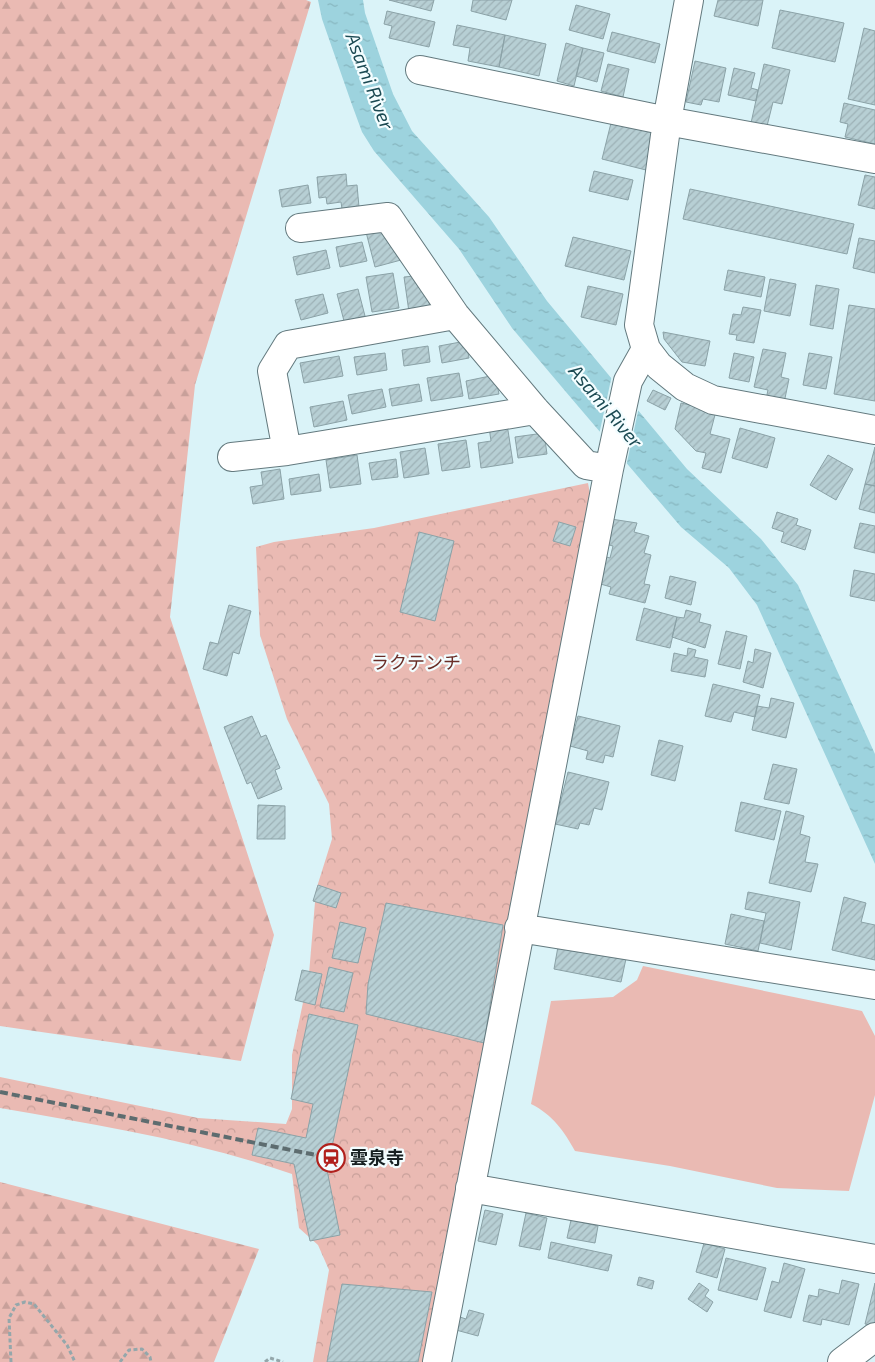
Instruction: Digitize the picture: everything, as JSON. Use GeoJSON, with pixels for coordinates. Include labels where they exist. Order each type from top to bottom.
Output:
{"type":"FeatureCollection","features":[{"type":"Feature","properties":{"kind":"street"},"geometry":{"type":"LineString","coordinates":[[689,0],[667,121],[639,325],[646,349],[659,366],[685,387],[714,400],[875,430]]}},
{"type":"Feature","properties":{"kind":"street"},"geometry":{"type":"LineString","coordinates":[[420,70],[667,121],[875,159]]}},
{"type":"Feature","properties":{"kind":"street"},"geometry":{"type":"LineString","coordinates":[[300,228],[388,216],[455,315],[535,410],[586,465],[609,470]]}},
{"type":"Feature","properties":{"kind":"street"},"geometry":{"type":"LineString","coordinates":[[286,451],[272,371],[288,345],[455,315]]}},
{"type":"Feature","properties":{"kind":"street"},"geometry":{"type":"LineString","coordinates":[[437,1362],[519,928],[609,470],[628,381],[646,349]]}},
{"type":"Feature","properties":{"kind":"street"},"geometry":{"type":"LineString","coordinates":[[232,457],[286,451],[535,410]]}},
{"type":"Feature","properties":{"kind":"street"},"geometry":{"type":"LineString","coordinates":[[519,928],[875,985]]}},
{"type":"Feature","properties":{"kind":"street"},"geometry":{"type":"LineString","coordinates":[[470,1188],[875,1259]]}},
{"type":"Feature","properties":{"kind":"street"},"geometry":{"type":"LineString","coordinates":[[842,1362],[875,1337]]}},
{"type":"Feature","properties":{"kind":"path"},"geometry":{"type":"LineString","coordinates":[[11,1362],[10,1318],[16,1305],[25,1302],[34,1304],[67,1345],[75,1362]]}},
{"type":"Feature","properties":{"kind":"path"},"geometry":{"type":"LineString","coordinates":[[120,1362],[129,1350],[142,1349],[150,1357],[151,1362]]}},
{"type":"Feature","properties":{"kind":"path"},"geometry":{"type":"LineString","coordinates":[[265,1362],[270,1358],[283,1362]]}},
{"type":"Feature","properties":{"kind":"green space"},"geometry":{"type":"Polygon","coordinates":[[[0,0],[306,0],[311,2],[195,385],[170,617],[274,935],[241,1061],[0,1026],[0,0]]]}},
{"type":"Feature","properties":{"kind":"green space","name":"ラクテンチ"},"geometry":{"type":"Polygon","coordinates":[[[588,483],[590,494],[430,1362],[313,1362],[329,1270],[318,1245],[299,1228],[292,1174],[256,1162],[184,1143],[0,1108],[0,1077],[198,1118],[286,1124],[292,1109],[292,1055],[309,974],[316,890],[332,839],[329,804],[287,719],[260,635],[256,547],[274,542],[374,528],[588,483]]]}},
{"type":"Feature","properties":{"kind":"green space"},"geometry":{"type":"Polygon","coordinates":[[[643,966],[862,1011],[875,1036],[875,1095],[849,1191],[777,1188],[670,1166],[575,1151],[552,1118],[531,1104],[551,1001],[613,997],[637,980],[643,966]]]}},
{"type":"Feature","properties":{"kind":"green space"},"geometry":{"type":"Polygon","coordinates":[[[0,1182],[259,1249],[214,1362],[0,1362],[0,1182]]]}},
{"type":"Feature","properties":{"kind":"water","name":"Asami River"},"geometry":{"type":"Polygon","coordinates":[[[318,0],[363,0],[365,13],[393,94],[412,131],[489,217],[547,301],[687,469],[761,539],[798,585],[875,754],[875,864],[757,605],[729,568],[681,527],[512,328],[459,249],[374,151],[362,132],[322,19],[318,0]]]}},
{"type":"Feature","properties":{"kind":"pier"},"geometry":{"type":"Polygon","coordinates":[[[612,375],[639,407],[626,467],[599,435],[612,375]]]}},
{"type":"Feature","properties":{"kind":"building"},"geometry":{"type":"Polygon","coordinates":[[[389,0],[434,0],[431,11],[389,0]]]}},
{"type":"Feature","properties":{"kind":"building"},"geometry":{"type":"Polygon","coordinates":[[[473,0],[512,0],[506,20],[471,11],[473,0]]]}},
{"type":"Feature","properties":{"kind":"building"},"geometry":{"type":"Polygon","coordinates":[[[718,0],[763,0],[758,26],[714,16],[718,0]]]}},
{"type":"Feature","properties":{"kind":"building"},"geometry":{"type":"Polygon","coordinates":[[[576,5],[610,14],[603,39],[569,30],[576,5]]]}},
{"type":"Feature","properties":{"kind":"building"},"geometry":{"type":"Polygon","coordinates":[[[780,10],[844,23],[835,62],[772,48],[780,10]]]}},
{"type":"Feature","properties":{"kind":"building"},"geometry":{"type":"Polygon","coordinates":[[[387,11],[435,22],[429,47],[389,38],[392,26],[384,24],[387,11]]]}},
{"type":"Feature","properties":{"kind":"building"},"geometry":{"type":"Polygon","coordinates":[[[457,25],[505,35],[499,67],[468,61],[470,48],[453,45],[457,25]]]}},
{"type":"Feature","properties":{"kind":"building"},"geometry":{"type":"Polygon","coordinates":[[[864,28],[875,31],[875,105],[848,99],[864,28]]]}},
{"type":"Feature","properties":{"kind":"building"},"geometry":{"type":"Polygon","coordinates":[[[612,32],[660,44],[655,63],[607,51],[612,32]]]}},
{"type":"Feature","properties":{"kind":"building"},"geometry":{"type":"Polygon","coordinates":[[[505,35],[546,44],[539,76],[499,67],[505,35]]]}},
{"type":"Feature","properties":{"kind":"building"},"geometry":{"type":"Polygon","coordinates":[[[566,43],[583,48],[574,86],[557,81],[566,43]]]}},
{"type":"Feature","properties":{"kind":"building"},"geometry":{"type":"Polygon","coordinates":[[[583,48],[604,53],[597,82],[576,76],[583,48]]]}},
{"type":"Feature","properties":{"kind":"building"},"geometry":{"type":"Polygon","coordinates":[[[695,61],[726,68],[719,102],[703,99],[701,105],[686,102],[695,61]]]}},
{"type":"Feature","properties":{"kind":"building"},"geometry":{"type":"Polygon","coordinates":[[[608,64],[629,69],[623,97],[601,91],[608,64]]]}},
{"type":"Feature","properties":{"kind":"building"},"geometry":{"type":"Polygon","coordinates":[[[764,64],[790,70],[782,104],[773,102],[767,126],[751,123],[764,64]]]}},
{"type":"Feature","properties":{"kind":"building"},"geometry":{"type":"Polygon","coordinates":[[[734,68],[755,73],[751,88],[758,90],[756,101],[728,95],[734,68]]]}},
{"type":"Feature","properties":{"kind":"building"},"geometry":{"type":"Polygon","coordinates":[[[844,103],[875,110],[875,144],[845,137],[848,124],[840,122],[844,103]]]}},
{"type":"Feature","properties":{"kind":"building"},"geometry":{"type":"Polygon","coordinates":[[[612,119],[656,129],[646,170],[602,159],[612,119]]]}},
{"type":"Feature","properties":{"kind":"building"},"geometry":{"type":"Polygon","coordinates":[[[594,171],[633,180],[628,200],[589,191],[594,171]]]}},
{"type":"Feature","properties":{"kind":"building"},"geometry":{"type":"Polygon","coordinates":[[[346,174],[347,186],[357,185],[359,207],[342,209],[341,202],[327,204],[326,197],[319,198],[317,177],[346,174]]]}},
{"type":"Feature","properties":{"kind":"building"},"geometry":{"type":"Polygon","coordinates":[[[865,175],[875,177],[875,209],[858,205],[865,175]]]}},
{"type":"Feature","properties":{"kind":"building"},"geometry":{"type":"Polygon","coordinates":[[[308,185],[311,203],[282,207],[279,190],[308,185]]]}},
{"type":"Feature","properties":{"kind":"building"},"geometry":{"type":"Polygon","coordinates":[[[690,189],[854,224],[847,254],[683,219],[690,189]]]}},
{"type":"Feature","properties":{"kind":"building"},"geometry":{"type":"Polygon","coordinates":[[[385,227],[389,244],[397,243],[401,260],[375,267],[366,232],[385,227]]]}},
{"type":"Feature","properties":{"kind":"building"},"geometry":{"type":"Polygon","coordinates":[[[573,237],[631,251],[624,280],[565,266],[573,237]]]}},
{"type":"Feature","properties":{"kind":"building"},"geometry":{"type":"Polygon","coordinates":[[[859,238],[875,241],[875,273],[853,268],[859,238]]]}},
{"type":"Feature","properties":{"kind":"building"},"geometry":{"type":"Polygon","coordinates":[[[362,242],[367,261],[340,267],[336,247],[362,242]]]}},
{"type":"Feature","properties":{"kind":"building"},"geometry":{"type":"Polygon","coordinates":[[[326,250],[330,268],[297,275],[293,257],[326,250]]]}},
{"type":"Feature","properties":{"kind":"building"},"geometry":{"type":"Polygon","coordinates":[[[728,270],[765,277],[761,297],[724,290],[728,270]]]}},
{"type":"Feature","properties":{"kind":"building"},"geometry":{"type":"Polygon","coordinates":[[[393,273],[399,308],[372,312],[366,277],[393,273]]]}},
{"type":"Feature","properties":{"kind":"building"},"geometry":{"type":"Polygon","coordinates":[[[425,275],[430,309],[409,312],[404,277],[425,275]]]}},
{"type":"Feature","properties":{"kind":"building"},"geometry":{"type":"Polygon","coordinates":[[[770,279],[796,284],[790,316],[764,311],[770,279]]]}},
{"type":"Feature","properties":{"kind":"building"},"geometry":{"type":"Polygon","coordinates":[[[816,285],[839,289],[833,329],[810,325],[816,285]]]}},
{"type":"Feature","properties":{"kind":"building"},"geometry":{"type":"Polygon","coordinates":[[[588,286],[623,294],[616,325],[581,317],[588,286]]]}},
{"type":"Feature","properties":{"kind":"building"},"geometry":{"type":"Polygon","coordinates":[[[358,289],[365,316],[344,321],[337,294],[358,289]]]}},
{"type":"Feature","properties":{"kind":"building"},"geometry":{"type":"Polygon","coordinates":[[[323,294],[328,313],[301,320],[295,300],[323,294]]]}},
{"type":"Feature","properties":{"kind":"building"},"geometry":{"type":"Polygon","coordinates":[[[849,305],[875,309],[875,401],[834,394],[849,305]]]}},
{"type":"Feature","properties":{"kind":"building"},"geometry":{"type":"Polygon","coordinates":[[[743,307],[761,310],[754,343],[736,340],[737,335],[729,334],[733,314],[741,315],[743,307]]]}},
{"type":"Feature","properties":{"kind":"building"},"geometry":{"type":"Polygon","coordinates":[[[663,332],[710,341],[705,366],[682,362],[664,339],[663,332]]]}},
{"type":"Feature","properties":{"kind":"building"},"geometry":{"type":"Polygon","coordinates":[[[466,341],[469,358],[442,363],[439,346],[466,341]]]}},
{"type":"Feature","properties":{"kind":"building"},"geometry":{"type":"Polygon","coordinates":[[[428,346],[430,362],[404,366],[402,350],[428,346]]]}},
{"type":"Feature","properties":{"kind":"building"},"geometry":{"type":"Polygon","coordinates":[[[763,349],[786,353],[781,377],[789,379],[784,403],[766,399],[768,390],[754,387],[763,349]]]}},
{"type":"Feature","properties":{"kind":"building"},"geometry":{"type":"Polygon","coordinates":[[[385,353],[387,370],[357,375],[354,357],[385,353]]]}},
{"type":"Feature","properties":{"kind":"building"},"geometry":{"type":"Polygon","coordinates":[[[734,353],[754,357],[749,382],[729,378],[734,353]]]}},
{"type":"Feature","properties":{"kind":"building"},"geometry":{"type":"Polygon","coordinates":[[[809,353],[832,357],[826,389],[803,385],[809,353]]]}},
{"type":"Feature","properties":{"kind":"building"},"geometry":{"type":"Polygon","coordinates":[[[339,356],[343,376],[304,383],[300,363],[339,356]]]}},
{"type":"Feature","properties":{"kind":"building"},"geometry":{"type":"Polygon","coordinates":[[[459,373],[463,396],[431,401],[427,378],[459,373]]]}},
{"type":"Feature","properties":{"kind":"building"},"geometry":{"type":"Polygon","coordinates":[[[495,375],[499,394],[469,399],[466,381],[495,375]]]}},
{"type":"Feature","properties":{"kind":"building"},"geometry":{"type":"Polygon","coordinates":[[[419,384],[422,401],[392,406],[389,389],[419,384]]]}},
{"type":"Feature","properties":{"kind":"building"},"geometry":{"type":"Polygon","coordinates":[[[382,389],[386,407],[352,414],[348,395],[382,389]]]}},
{"type":"Feature","properties":{"kind":"building"},"geometry":{"type":"Polygon","coordinates":[[[653,390],[671,398],[665,410],[647,401],[653,390]]]}},
{"type":"Feature","properties":{"kind":"building"},"geometry":{"type":"Polygon","coordinates":[[[343,401],[347,420],[314,427],[310,407],[343,401]]]}},
{"type":"Feature","properties":{"kind":"building"},"geometry":{"type":"Polygon","coordinates":[[[681,403],[716,411],[710,434],[730,439],[721,473],[702,468],[706,453],[696,451],[675,429],[681,403]]]}},
{"type":"Feature","properties":{"kind":"building"},"geometry":{"type":"Polygon","coordinates":[[[507,424],[513,463],[481,468],[478,443],[491,441],[489,427],[507,424]]]}},
{"type":"Feature","properties":{"kind":"building"},"geometry":{"type":"Polygon","coordinates":[[[740,428],[775,438],[767,468],[732,458],[740,428]]]}},
{"type":"Feature","properties":{"kind":"building"},"geometry":{"type":"Polygon","coordinates":[[[544,433],[547,454],[518,458],[515,437],[544,433]]]}},
{"type":"Feature","properties":{"kind":"building"},"geometry":{"type":"Polygon","coordinates":[[[466,440],[470,467],[442,471],[438,444],[466,440]]]}},
{"type":"Feature","properties":{"kind":"building"},"geometry":{"type":"Polygon","coordinates":[[[875,447],[875,486],[865,484],[875,447]]]}},
{"type":"Feature","properties":{"kind":"building"},"geometry":{"type":"Polygon","coordinates":[[[425,448],[429,474],[404,478],[400,452],[425,448]]]}},
{"type":"Feature","properties":{"kind":"building"},"geometry":{"type":"Polygon","coordinates":[[[357,455],[361,484],[330,488],[326,460],[357,455]]]}},
{"type":"Feature","properties":{"kind":"building"},"geometry":{"type":"Polygon","coordinates":[[[828,455],[853,469],[836,500],[810,485],[828,455]]]}},
{"type":"Feature","properties":{"kind":"building"},"geometry":{"type":"Polygon","coordinates":[[[396,459],[398,477],[372,480],[369,463],[396,459]]]}},
{"type":"Feature","properties":{"kind":"building"},"geometry":{"type":"Polygon","coordinates":[[[280,469],[284,499],[253,504],[250,487],[263,485],[261,472],[280,469]]]}},
{"type":"Feature","properties":{"kind":"building"},"geometry":{"type":"Polygon","coordinates":[[[319,474],[321,491],[291,495],[289,479],[319,474]]]}},
{"type":"Feature","properties":{"kind":"building"},"geometry":{"type":"Polygon","coordinates":[[[865,484],[875,486],[875,513],[859,509],[865,484]]]}},
{"type":"Feature","properties":{"kind":"building"},"geometry":{"type":"Polygon","coordinates":[[[777,512],[798,519],[796,525],[811,530],[805,550],[781,542],[784,532],[772,528],[777,512]]]}},
{"type":"Feature","properties":{"kind":"building"},"geometry":{"type":"Polygon","coordinates":[[[611,519],[637,523],[634,532],[649,536],[644,553],[651,555],[644,584],[650,585],[645,603],[609,594],[611,587],[597,583],[603,556],[610,558],[613,546],[605,544],[611,519]]]}},
{"type":"Feature","properties":{"kind":"building"},"geometry":{"type":"Polygon","coordinates":[[[559,522],[576,527],[570,546],[553,541],[559,522]]]}},
{"type":"Feature","properties":{"kind":"building"},"geometry":{"type":"Polygon","coordinates":[[[860,523],[875,526],[875,553],[854,548],[860,523]]]}},
{"type":"Feature","properties":{"kind":"building"},"geometry":{"type":"Polygon","coordinates":[[[419,532],[454,541],[435,621],[400,612],[419,532]]]}},
{"type":"Feature","properties":{"kind":"building"},"geometry":{"type":"Polygon","coordinates":[[[854,570],[875,574],[875,601],[850,596],[854,570]]]}},
{"type":"Feature","properties":{"kind":"building"},"geometry":{"type":"Polygon","coordinates":[[[670,576],[696,582],[691,605],[665,598],[670,576]]]}},
{"type":"Feature","properties":{"kind":"building"},"geometry":{"type":"Polygon","coordinates":[[[229,605],[251,611],[239,654],[233,652],[227,676],[203,669],[210,642],[218,644],[229,605]]]}},
{"type":"Feature","properties":{"kind":"building"},"geometry":{"type":"Polygon","coordinates":[[[644,608],[677,617],[670,648],[636,640],[644,608]]]}},
{"type":"Feature","properties":{"kind":"building"},"geometry":{"type":"Polygon","coordinates":[[[686,610],[701,614],[699,622],[711,625],[705,648],[672,637],[677,617],[684,618],[686,610]]]}},
{"type":"Feature","properties":{"kind":"building"},"geometry":{"type":"Polygon","coordinates":[[[726,631],[747,636],[740,669],[718,664],[726,631]]]}},
{"type":"Feature","properties":{"kind":"building"},"geometry":{"type":"Polygon","coordinates":[[[688,648],[696,650],[694,657],[708,660],[705,677],[671,671],[674,653],[687,656],[688,648]]]}},
{"type":"Feature","properties":{"kind":"building"},"geometry":{"type":"Polygon","coordinates":[[[755,649],[771,653],[763,688],[743,682],[748,661],[753,663],[755,649]]]}},
{"type":"Feature","properties":{"kind":"building"},"geometry":{"type":"Polygon","coordinates":[[[713,684],[760,695],[755,717],[734,712],[731,722],[705,716],[713,684]]]}},
{"type":"Feature","properties":{"kind":"building"},"geometry":{"type":"Polygon","coordinates":[[[771,698],[794,703],[786,738],[752,730],[757,706],[769,708],[771,698]]]}},
{"type":"Feature","properties":{"kind":"building"},"geometry":{"type":"Polygon","coordinates":[[[252,716],[261,737],[266,735],[280,768],[275,770],[282,789],[258,799],[251,782],[247,784],[224,727],[252,716]]]}},
{"type":"Feature","properties":{"kind":"building"},"geometry":{"type":"Polygon","coordinates":[[[578,716],[620,726],[613,757],[605,755],[603,763],[586,759],[588,751],[570,746],[578,716]]]}},
{"type":"Feature","properties":{"kind":"building"},"geometry":{"type":"Polygon","coordinates":[[[659,740],[683,746],[675,781],[651,775],[659,740]]]}},
{"type":"Feature","properties":{"kind":"building"},"geometry":{"type":"Polygon","coordinates":[[[773,764],[797,769],[789,804],[764,799],[773,764]]]}},
{"type":"Feature","properties":{"kind":"building"},"geometry":{"type":"Polygon","coordinates":[[[568,772],[609,782],[602,810],[594,808],[589,825],[580,823],[578,829],[555,824],[568,772]]]}},
{"type":"Feature","properties":{"kind":"building"},"geometry":{"type":"Polygon","coordinates":[[[741,802],[781,811],[774,840],[735,831],[741,802]]]}},
{"type":"Feature","properties":{"kind":"building"},"geometry":{"type":"Polygon","coordinates":[[[258,805],[285,806],[285,839],[257,839],[258,805]]]}},
{"type":"Feature","properties":{"kind":"building"},"geometry":{"type":"Polygon","coordinates":[[[786,811],[804,816],[800,834],[810,837],[805,862],[818,864],[811,892],[769,883],[786,811]]]}},
{"type":"Feature","properties":{"kind":"building"},"geometry":{"type":"Polygon","coordinates":[[[318,885],[341,893],[336,908],[313,901],[318,885]]]}},
{"type":"Feature","properties":{"kind":"building"},"geometry":{"type":"Polygon","coordinates":[[[748,892],[800,902],[791,950],[760,943],[766,913],[745,909],[748,892]]]}},
{"type":"Feature","properties":{"kind":"building"},"geometry":{"type":"Polygon","coordinates":[[[844,897],[866,903],[861,922],[875,925],[875,960],[832,950],[844,897]]]}},
{"type":"Feature","properties":{"kind":"building"},"geometry":{"type":"Polygon","coordinates":[[[386,903],[503,925],[484,1043],[366,1014],[368,984],[386,903]]]}},
{"type":"Feature","properties":{"kind":"building"},"geometry":{"type":"Polygon","coordinates":[[[731,914],[764,921],[758,951],[725,944],[731,914]]]}},
{"type":"Feature","properties":{"kind":"building"},"geometry":{"type":"Polygon","coordinates":[[[340,922],[366,928],[358,963],[332,958],[340,922]]]}},
{"type":"Feature","properties":{"kind":"building"},"geometry":{"type":"Polygon","coordinates":[[[559,941],[627,954],[621,982],[554,969],[559,941]]]}},
{"type":"Feature","properties":{"kind":"building"},"geometry":{"type":"Polygon","coordinates":[[[329,967],[353,973],[344,1012],[320,1007],[329,967]]]}},
{"type":"Feature","properties":{"kind":"building"},"geometry":{"type":"Polygon","coordinates":[[[302,970],[322,974],[315,1005],[295,1000],[302,970]]]}},
{"type":"Feature","properties":{"kind":"building"},"geometry":{"type":"Polygon","coordinates":[[[309,1014],[358,1025],[327,1170],[340,1235],[310,1241],[294,1164],[252,1155],[258,1128],[306,1138],[313,1104],[291,1099],[309,1014]]]}},
{"type":"Feature","properties":{"kind":"building"},"geometry":{"type":"Polygon","coordinates":[[[485,1210],[503,1214],[496,1245],[478,1241],[485,1210]]]}},
{"type":"Feature","properties":{"kind":"building"},"geometry":{"type":"Polygon","coordinates":[[[526,1213],[547,1218],[540,1250],[519,1246],[526,1213]]]}},
{"type":"Feature","properties":{"kind":"building"},"geometry":{"type":"Polygon","coordinates":[[[571,1220],[598,1226],[595,1243],[567,1238],[571,1220]]]}},
{"type":"Feature","properties":{"kind":"building"},"geometry":{"type":"Polygon","coordinates":[[[551,1242],[612,1255],[608,1271],[548,1258],[551,1242]]]}},
{"type":"Feature","properties":{"kind":"building"},"geometry":{"type":"Polygon","coordinates":[[[704,1243],[725,1249],[717,1278],[696,1272],[704,1243]]]}},
{"type":"Feature","properties":{"kind":"building"},"geometry":{"type":"Polygon","coordinates":[[[726,1258],[766,1268],[757,1300],[718,1290],[726,1258]]]}},
{"type":"Feature","properties":{"kind":"building"},"geometry":{"type":"Polygon","coordinates":[[[784,1263],[805,1269],[791,1318],[764,1311],[772,1281],[779,1283],[784,1263]]]}},
{"type":"Feature","properties":{"kind":"building"},"geometry":{"type":"Polygon","coordinates":[[[639,1277],[654,1281],[652,1289],[637,1285],[639,1277]]]}},
{"type":"Feature","properties":{"kind":"building"},"geometry":{"type":"Polygon","coordinates":[[[842,1280],[859,1284],[849,1325],[822,1319],[821,1325],[803,1321],[809,1295],[818,1297],[819,1289],[839,1294],[842,1280]]]}},
{"type":"Feature","properties":{"kind":"building"},"geometry":{"type":"Polygon","coordinates":[[[699,1283],[709,1290],[705,1296],[713,1302],[707,1312],[688,1299],[699,1283]]]}},
{"type":"Feature","properties":{"kind":"building"},"geometry":{"type":"Polygon","coordinates":[[[875,1283],[875,1326],[865,1324],[875,1283]]]}},
{"type":"Feature","properties":{"kind":"building"},"geometry":{"type":"Polygon","coordinates":[[[342,1284],[432,1292],[418,1362],[327,1362],[342,1284]]]}},
{"type":"Feature","properties":{"kind":"building"},"geometry":{"type":"Polygon","coordinates":[[[469,1310],[484,1314],[478,1336],[456,1330],[460,1317],[466,1319],[469,1310]]]}},
{"type":"Feature","properties":{"kind":"railway"},"geometry":{"type":"LineString","coordinates":[[0,1092],[331,1158]]}},
{"type":"Feature","properties":{"kind":"place","name":"雲泉寺"},"geometry":{"type":"Point","coordinates":[331,1158]}}]}
